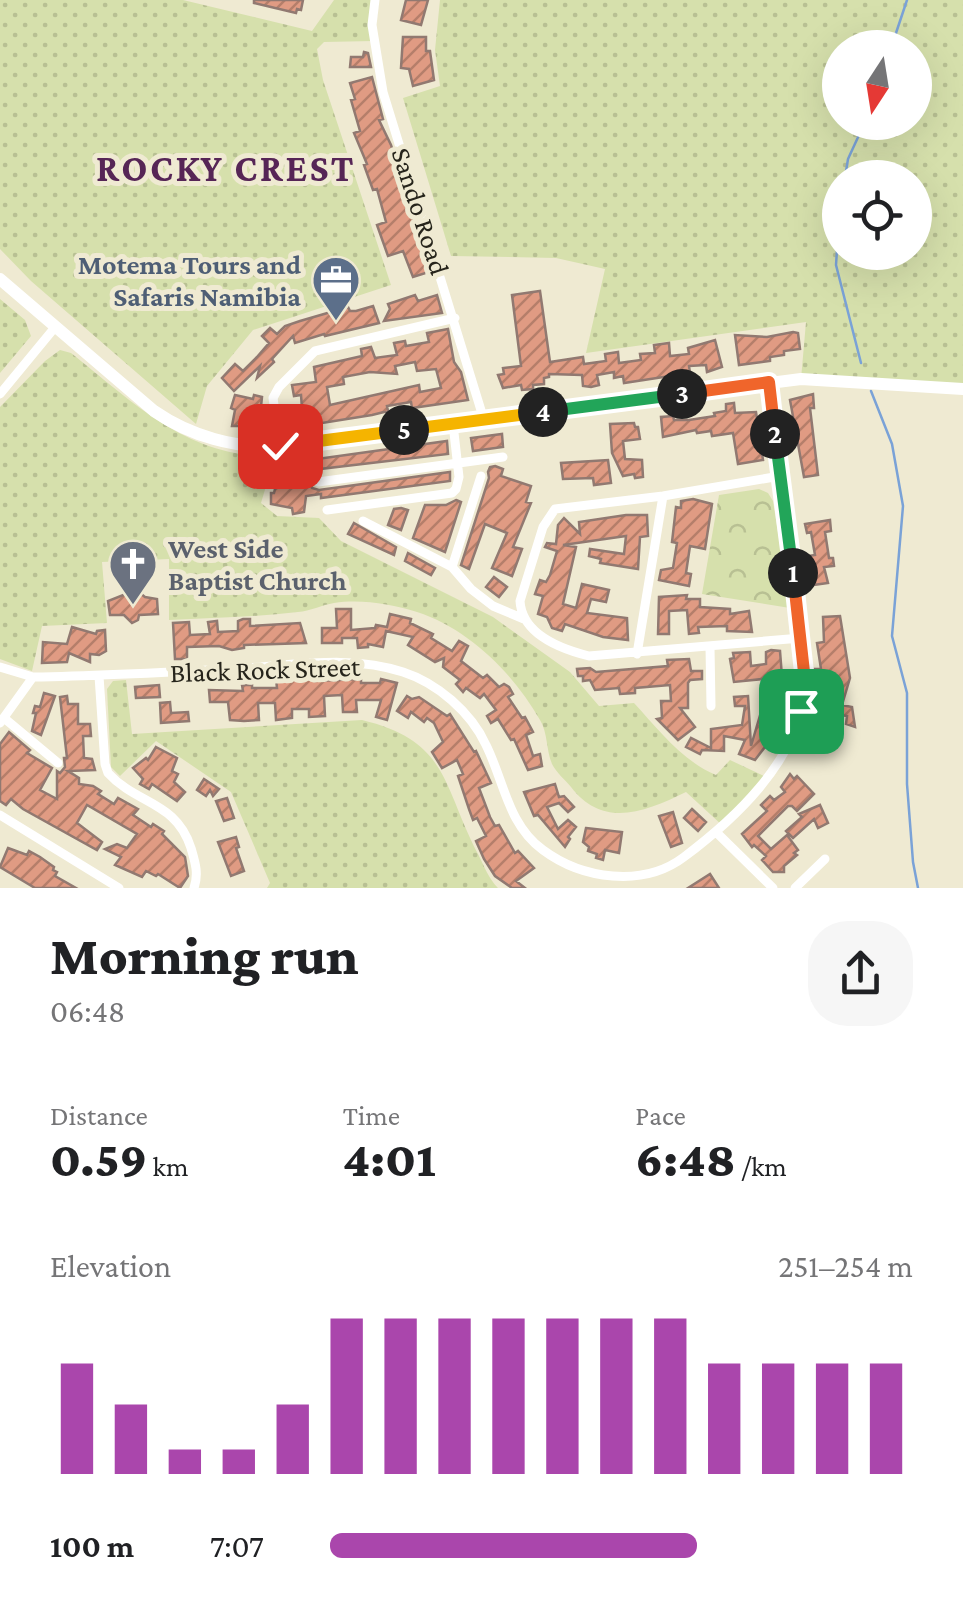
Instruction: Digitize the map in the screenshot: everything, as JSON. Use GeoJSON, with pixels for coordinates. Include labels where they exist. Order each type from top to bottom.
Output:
{"type":"FeatureCollection","features":[{"type":"Feature","properties":{"kind":"street","name":"Sando Road"},"geometry":{"type":"LineString","coordinates":[[375,0],[372,25],[383,92],[484,420]]}},
{"type":"Feature","properties":{"kind":"street"},"geometry":{"type":"LineString","coordinates":[[0,279],[166,420],[245,447],[280,446],[769,382],[824,378],[963,389]]}},
{"type":"Feature","properties":{"kind":"street"},"geometry":{"type":"LineString","coordinates":[[280,446],[273,398],[308,356],[326,347],[455,318]]}},
{"type":"Feature","properties":{"kind":"street"},"geometry":{"type":"LineString","coordinates":[[0,394],[56,326]]}},
{"type":"Feature","properties":{"kind":"street","name":"Black Rock Street"},"geometry":{"type":"LineString","coordinates":[[0,667],[33,677],[346,663],[382,667],[422,680],[460,709],[487,746],[519,824],[542,850],[563,863],[601,875],[641,874],[678,862],[716,833],[778,764],[805,698],[769,382]]}},
{"type":"Feature","properties":{"kind":"street"},"geometry":{"type":"LineString","coordinates":[[327,510],[452,492],[459,483],[453,424]]}},
{"type":"Feature","properties":{"kind":"street"},"geometry":{"type":"LineString","coordinates":[[318,482],[502,457]]}},
{"type":"Feature","properties":{"kind":"street"},"geometry":{"type":"LineString","coordinates":[[452,567],[480,476]]}},
{"type":"Feature","properties":{"kind":"street"},"geometry":{"type":"LineString","coordinates":[[524,619],[520,601],[543,526],[555,509],[780,476]]}},
{"type":"Feature","properties":{"kind":"street"},"geometry":{"type":"LineString","coordinates":[[636,654],[662,496]]}},
{"type":"Feature","properties":{"kind":"street"},"geometry":{"type":"LineString","coordinates":[[363,521],[452,567],[492,606],[524,619],[542,636],[576,653],[636,654],[801,638]]}},
{"type":"Feature","properties":{"kind":"street"},"geometry":{"type":"LineString","coordinates":[[710,647],[711,706]]}},
{"type":"Feature","properties":{"kind":"street"},"geometry":{"type":"LineString","coordinates":[[99,676],[104,764],[108,773],[171,814],[184,829],[197,868],[194,888]]}},
{"type":"Feature","properties":{"kind":"street"},"geometry":{"type":"LineString","coordinates":[[33,677],[2,721],[58,763]]}},
{"type":"Feature","properties":{"kind":"street"},"geometry":{"type":"LineString","coordinates":[[0,815],[119,888]]}},
{"type":"Feature","properties":{"kind":"street"},"geometry":{"type":"LineString","coordinates":[[716,833],[773,888]]}},
{"type":"Feature","properties":{"kind":"street"},"geometry":{"type":"LineString","coordinates":[[794,888],[825,859]]}},
{"type":"Feature","properties":{"kind":"green space"},"geometry":{"type":"Polygon","coordinates":[[[0,0],[183,0],[312,31],[334,0],[379,0],[374,41],[324,42],[317,49],[323,80],[391,285],[253,330],[207,386],[196,424],[31,281],[0,249],[0,0]]]}},
{"type":"Feature","properties":{"kind":"green space"},"geometry":{"type":"Polygon","coordinates":[[[440,0],[963,0],[963,389],[801,379],[806,322],[586,353],[605,269],[556,258],[451,256],[403,98],[440,86],[435,50],[440,0]]]}},
{"type":"Feature","properties":{"kind":"green space"},"geometry":{"type":"Polygon","coordinates":[[[0,299],[25,320],[31,336],[0,373],[0,299]]]}},
{"type":"Feature","properties":{"kind":"green space"},"geometry":{"type":"Polygon","coordinates":[[[60,350],[71,353],[141,408],[189,438],[244,454],[275,456],[261,503],[277,516],[319,518],[341,541],[493,617],[570,672],[599,706],[634,703],[671,744],[704,769],[716,775],[730,760],[766,777],[723,826],[686,792],[655,806],[625,813],[597,808],[583,800],[554,767],[543,725],[517,686],[488,655],[454,629],[407,609],[355,602],[282,614],[169,620],[169,559],[102,562],[107,623],[42,626],[32,671],[0,659],[0,407],[60,350]]]}},
{"type":"Feature","properties":{"kind":"green space"},"geometry":{"type":"Polygon","coordinates":[[[759,489],[773,501],[790,608],[702,594],[719,495],[759,489]]]}},
{"type":"Feature","properties":{"kind":"green space"},"geometry":{"type":"Polygon","coordinates":[[[126,680],[132,734],[362,720],[412,740],[439,769],[498,888],[267,888],[270,883],[231,792],[156,741],[120,776],[111,767],[107,689],[113,681],[126,680]]]}},
{"type":"Feature","properties":{"kind":"building"},"geometry":{"type":"Polygon","coordinates":[[[254,0],[303,0],[296,13],[254,0]]]}},
{"type":"Feature","properties":{"kind":"building"},"geometry":{"type":"Polygon","coordinates":[[[406,0],[428,0],[421,25],[401,20],[406,0]]]}},
{"type":"Feature","properties":{"kind":"building"},"geometry":{"type":"Polygon","coordinates":[[[403,37],[426,37],[434,80],[413,86],[409,69],[401,68],[403,37]]]}},
{"type":"Feature","properties":{"kind":"building"},"geometry":{"type":"Polygon","coordinates":[[[364,52],[368,53],[371,67],[350,67],[351,57],[363,57],[364,52]]]}},
{"type":"Feature","properties":{"kind":"building"},"geometry":{"type":"Polygon","coordinates":[[[372,77],[383,119],[379,120],[391,145],[429,272],[413,277],[403,251],[388,256],[377,225],[386,222],[377,189],[373,190],[354,133],[360,131],[350,83],[372,77]]]}},
{"type":"Feature","properties":{"kind":"building"},"geometry":{"type":"Polygon","coordinates":[[[540,291],[550,362],[583,357],[584,364],[606,361],[605,354],[618,352],[619,363],[641,360],[640,354],[655,353],[654,345],[669,343],[670,356],[689,354],[688,348],[715,340],[722,367],[707,372],[706,365],[689,366],[690,373],[624,383],[623,376],[614,378],[614,372],[597,375],[599,385],[591,387],[583,386],[582,375],[549,374],[544,384],[533,385],[533,389],[522,390],[521,385],[503,388],[498,375],[504,374],[503,368],[521,366],[512,295],[540,291]]]}},
{"type":"Feature","properties":{"kind":"building"},"geometry":{"type":"Polygon","coordinates":[[[415,295],[418,301],[437,295],[442,313],[384,321],[390,309],[388,304],[415,295]]]}},
{"type":"Feature","properties":{"kind":"building"},"geometry":{"type":"Polygon","coordinates":[[[373,306],[379,323],[295,343],[293,336],[257,378],[260,366],[234,391],[222,378],[235,364],[243,371],[257,357],[269,343],[262,336],[270,328],[277,334],[285,326],[348,307],[356,311],[373,306]]]}},
{"type":"Feature","properties":{"kind":"building"},"geometry":{"type":"Polygon","coordinates":[[[448,329],[454,362],[461,372],[468,400],[412,408],[411,402],[387,406],[388,411],[372,415],[303,426],[304,431],[291,433],[287,429],[284,412],[302,409],[301,395],[294,396],[292,385],[316,382],[314,367],[362,356],[361,349],[371,347],[375,358],[397,355],[394,343],[405,341],[406,346],[429,342],[427,333],[448,329]],[[415,362],[395,366],[397,374],[370,372],[343,377],[344,384],[327,387],[330,405],[419,385],[420,392],[441,388],[436,369],[417,371],[415,362]]]}},
{"type":"Feature","properties":{"kind":"building"},"geometry":{"type":"Polygon","coordinates":[[[798,333],[800,349],[784,351],[784,355],[770,357],[770,361],[739,365],[735,335],[767,337],[798,333]]]}},
{"type":"Feature","properties":{"kind":"building"},"geometry":{"type":"Polygon","coordinates":[[[813,394],[814,408],[810,408],[818,475],[804,477],[790,400],[813,394]]]}},
{"type":"Feature","properties":{"kind":"building"},"geometry":{"type":"Polygon","coordinates":[[[235,395],[262,397],[260,426],[232,426],[235,395]]]}},
{"type":"Feature","properties":{"kind":"building"},"geometry":{"type":"Polygon","coordinates":[[[734,403],[735,413],[756,412],[763,460],[738,464],[733,433],[712,436],[711,431],[696,430],[663,437],[661,417],[689,420],[715,416],[714,413],[726,411],[726,404],[734,403]]]}},
{"type":"Feature","properties":{"kind":"building"},"geometry":{"type":"Polygon","coordinates":[[[634,423],[640,439],[623,441],[625,459],[642,460],[643,477],[635,478],[634,474],[623,476],[612,453],[610,424],[634,423]]]}},
{"type":"Feature","properties":{"kind":"building"},"geometry":{"type":"Polygon","coordinates":[[[502,434],[503,447],[473,451],[471,438],[502,434]]]}},
{"type":"Feature","properties":{"kind":"building"},"geometry":{"type":"Polygon","coordinates":[[[447,441],[448,454],[312,470],[310,482],[312,488],[319,490],[450,472],[450,481],[321,498],[321,494],[306,496],[304,512],[293,514],[292,508],[271,504],[278,477],[300,481],[302,464],[447,441]]]}},
{"type":"Feature","properties":{"kind":"building"},"geometry":{"type":"Polygon","coordinates":[[[608,460],[611,483],[594,485],[593,478],[563,479],[561,463],[608,460]]]}},
{"type":"Feature","properties":{"kind":"building"},"geometry":{"type":"Polygon","coordinates":[[[495,466],[503,469],[501,476],[531,486],[526,502],[531,503],[513,547],[522,549],[512,576],[492,568],[507,533],[485,524],[469,569],[461,565],[488,472],[495,466]]]}},
{"type":"Feature","properties":{"kind":"building"},"geometry":{"type":"Polygon","coordinates":[[[693,499],[712,504],[705,549],[690,546],[686,573],[691,574],[689,586],[659,580],[661,570],[673,568],[676,507],[681,508],[681,501],[693,499]]]}},
{"type":"Feature","properties":{"kind":"building"},"geometry":{"type":"Polygon","coordinates":[[[461,502],[445,552],[413,538],[425,505],[446,505],[461,502]]]}},
{"type":"Feature","properties":{"kind":"building"},"geometry":{"type":"Polygon","coordinates":[[[394,509],[408,510],[401,530],[388,525],[394,509]]]}},
{"type":"Feature","properties":{"kind":"building"},"geometry":{"type":"Polygon","coordinates":[[[647,515],[648,536],[640,537],[638,569],[600,563],[601,559],[589,556],[590,549],[624,554],[626,536],[563,545],[576,547],[563,604],[576,608],[582,584],[609,590],[606,602],[591,599],[587,613],[627,618],[628,640],[603,637],[565,624],[562,631],[552,628],[547,617],[538,614],[543,596],[535,594],[540,580],[546,582],[550,575],[557,551],[545,547],[547,543],[556,544],[558,525],[564,518],[580,534],[579,522],[647,515]]]}},
{"type":"Feature","properties":{"kind":"building"},"geometry":{"type":"Polygon","coordinates":[[[830,520],[831,531],[825,532],[834,566],[824,567],[828,583],[813,585],[808,556],[815,555],[811,532],[807,533],[805,524],[830,520]]]}},
{"type":"Feature","properties":{"kind":"building"},"geometry":{"type":"Polygon","coordinates":[[[354,523],[396,547],[394,555],[348,534],[354,523]]]}},
{"type":"Feature","properties":{"kind":"building"},"geometry":{"type":"Polygon","coordinates":[[[408,553],[435,568],[431,575],[405,561],[408,553]]]}},
{"type":"Feature","properties":{"kind":"building"},"geometry":{"type":"Polygon","coordinates":[[[494,577],[507,587],[499,597],[486,587],[494,577]]]}},
{"type":"Feature","properties":{"kind":"building","name":"West Side Baptist Church"},"geometry":{"type":"Polygon","coordinates":[[[136,590],[157,599],[158,614],[139,615],[132,623],[124,615],[110,615],[108,601],[136,590]]]}},
{"type":"Feature","properties":{"kind":"building"},"geometry":{"type":"Polygon","coordinates":[[[687,595],[686,599],[700,599],[700,607],[730,609],[730,614],[749,611],[752,632],[727,631],[727,626],[698,627],[699,633],[689,634],[687,610],[669,611],[669,634],[658,634],[659,597],[687,595]]]}},
{"type":"Feature","properties":{"kind":"building"},"geometry":{"type":"Polygon","coordinates":[[[336,609],[351,609],[351,630],[387,627],[390,614],[411,619],[410,623],[433,634],[431,638],[452,651],[459,641],[468,646],[461,661],[483,678],[487,675],[499,687],[509,687],[513,694],[508,697],[533,732],[526,735],[533,756],[540,754],[542,766],[528,770],[514,739],[498,719],[491,723],[487,716],[496,710],[484,694],[480,698],[466,688],[463,692],[456,684],[460,680],[443,667],[444,658],[435,662],[408,645],[413,637],[386,631],[383,647],[368,644],[358,648],[357,638],[322,643],[322,628],[337,628],[336,609]]]}},
{"type":"Feature","properties":{"kind":"building"},"geometry":{"type":"Polygon","coordinates":[[[840,616],[850,678],[842,705],[852,707],[855,727],[846,724],[847,716],[821,712],[830,677],[817,678],[815,669],[821,669],[817,643],[824,642],[823,617],[840,616]]]}},
{"type":"Feature","properties":{"kind":"building"},"geometry":{"type":"Polygon","coordinates":[[[250,619],[250,626],[300,623],[306,643],[244,645],[232,650],[219,646],[187,647],[187,659],[175,659],[173,623],[189,622],[190,635],[210,634],[208,622],[217,621],[218,632],[238,631],[238,621],[250,619]]]}},
{"type":"Feature","properties":{"kind":"building"},"geometry":{"type":"Polygon","coordinates":[[[72,627],[96,634],[105,630],[106,651],[90,654],[90,662],[69,653],[67,662],[42,663],[43,642],[67,644],[72,627]]]}},
{"type":"Feature","properties":{"kind":"building"},"geometry":{"type":"Polygon","coordinates":[[[780,651],[782,677],[734,682],[730,659],[734,658],[733,653],[750,652],[751,666],[766,664],[766,652],[780,651]]]}},
{"type":"Feature","properties":{"kind":"building"},"geometry":{"type":"Polygon","coordinates":[[[689,659],[691,671],[702,671],[702,679],[688,683],[688,708],[680,708],[695,727],[678,740],[657,719],[662,718],[661,701],[671,701],[670,685],[635,688],[635,693],[620,694],[619,688],[595,690],[590,680],[583,681],[583,676],[578,676],[577,669],[590,668],[596,672],[668,666],[667,660],[689,659]]]}},
{"type":"Feature","properties":{"kind":"building"},"geometry":{"type":"Polygon","coordinates":[[[276,679],[361,679],[361,683],[380,683],[381,679],[397,683],[387,720],[376,717],[381,700],[356,700],[357,712],[343,712],[342,695],[324,696],[325,716],[309,717],[309,709],[292,709],[292,718],[276,720],[275,703],[258,703],[259,720],[244,721],[230,720],[228,702],[210,702],[209,690],[243,691],[242,685],[277,688],[276,679]]]}},
{"type":"Feature","properties":{"kind":"building"},"geometry":{"type":"Polygon","coordinates":[[[159,685],[160,697],[136,698],[135,687],[159,685]]]}},
{"type":"Feature","properties":{"kind":"building"},"geometry":{"type":"Polygon","coordinates":[[[44,693],[55,696],[41,735],[32,731],[33,713],[35,706],[40,707],[44,693]]]}},
{"type":"Feature","properties":{"kind":"building"},"geometry":{"type":"Polygon","coordinates":[[[67,696],[68,704],[78,704],[78,724],[90,724],[91,736],[83,736],[84,758],[92,759],[95,770],[68,771],[79,778],[79,784],[93,786],[114,804],[118,798],[138,809],[133,815],[164,831],[162,834],[185,857],[188,876],[180,888],[158,874],[146,871],[142,877],[115,865],[121,857],[105,849],[117,844],[127,848],[137,834],[87,805],[77,823],[102,842],[97,850],[11,799],[6,805],[0,801],[0,744],[9,732],[30,750],[27,753],[52,768],[40,790],[57,799],[57,771],[60,773],[65,767],[67,758],[60,697],[67,696]]]}},
{"type":"Feature","properties":{"kind":"building"},"geometry":{"type":"Polygon","coordinates":[[[407,696],[419,697],[447,716],[450,714],[476,751],[491,783],[479,788],[490,817],[515,853],[518,851],[534,868],[516,881],[525,888],[512,888],[495,876],[484,859],[476,841],[486,836],[477,818],[473,820],[458,776],[463,774],[457,760],[442,768],[432,752],[443,742],[434,723],[427,718],[424,722],[411,712],[408,718],[397,711],[407,696]]]}},
{"type":"Feature","properties":{"kind":"building"},"geometry":{"type":"Polygon","coordinates":[[[748,696],[751,746],[761,712],[774,716],[767,737],[771,739],[755,760],[739,754],[745,740],[724,736],[724,751],[702,750],[700,754],[686,747],[691,738],[711,748],[711,729],[742,725],[745,706],[735,706],[734,697],[748,696]]]}},
{"type":"Feature","properties":{"kind":"building"},"geometry":{"type":"Polygon","coordinates":[[[170,702],[171,713],[188,712],[189,721],[161,723],[160,703],[170,702]]]}},
{"type":"Feature","properties":{"kind":"building"},"geometry":{"type":"Polygon","coordinates":[[[156,747],[177,758],[172,771],[178,774],[174,782],[185,792],[177,801],[152,784],[149,789],[140,784],[143,779],[133,768],[148,760],[156,747]]]}},
{"type":"Feature","properties":{"kind":"building"},"geometry":{"type":"Polygon","coordinates":[[[790,774],[814,794],[797,811],[788,806],[758,836],[771,849],[787,835],[798,850],[784,866],[784,872],[773,872],[762,860],[766,856],[742,834],[767,811],[761,805],[770,796],[774,800],[785,792],[781,787],[790,774]]]}},
{"type":"Feature","properties":{"kind":"building"},"geometry":{"type":"Polygon","coordinates":[[[204,779],[219,789],[213,796],[210,790],[206,796],[197,790],[204,779]]]}},
{"type":"Feature","properties":{"kind":"building"},"geometry":{"type":"Polygon","coordinates":[[[555,784],[559,797],[564,796],[574,807],[568,812],[559,803],[547,807],[558,829],[568,820],[576,827],[565,847],[538,815],[534,816],[524,792],[555,784]]]}},
{"type":"Feature","properties":{"kind":"building"},"geometry":{"type":"Polygon","coordinates":[[[227,798],[234,818],[224,821],[216,801],[227,798]]]}},
{"type":"Feature","properties":{"kind":"building"},"geometry":{"type":"Polygon","coordinates":[[[820,805],[828,823],[818,828],[814,819],[793,838],[786,831],[802,817],[799,814],[820,805]]]}},
{"type":"Feature","properties":{"kind":"building"},"geometry":{"type":"Polygon","coordinates":[[[692,809],[706,822],[698,831],[684,818],[692,809]]]}},
{"type":"Feature","properties":{"kind":"building"},"geometry":{"type":"Polygon","coordinates":[[[673,812],[682,843],[671,847],[659,816],[673,812]]]}},
{"type":"Feature","properties":{"kind":"building"},"geometry":{"type":"Polygon","coordinates":[[[586,828],[622,832],[619,853],[605,850],[603,860],[596,858],[597,854],[588,851],[583,842],[586,828]]]}},
{"type":"Feature","properties":{"kind":"building"},"geometry":{"type":"Polygon","coordinates":[[[236,837],[244,871],[231,876],[218,842],[236,837]]]}},
{"type":"Feature","properties":{"kind":"building"},"geometry":{"type":"Polygon","coordinates":[[[8,848],[40,857],[54,867],[55,876],[76,888],[35,888],[0,867],[8,848]]]}},
{"type":"Feature","properties":{"kind":"building"},"geometry":{"type":"Polygon","coordinates":[[[710,874],[719,888],[688,888],[710,874]]]}},
{"type":"Feature","properties":{"kind":"waterway"},"geometry":{"type":"LineString","coordinates":[[897,30],[907,0]]}},
{"type":"Feature","properties":{"kind":"waterway"},"geometry":{"type":"LineString","coordinates":[[848,160],[857,140]]}},
{"type":"Feature","properties":{"kind":"waterway"},"geometry":{"type":"LineString","coordinates":[[837,270],[861,363]]}},
{"type":"Feature","properties":{"kind":"waterway"},"geometry":{"type":"LineString","coordinates":[[871,391],[892,444],[903,506],[892,636],[907,693],[907,784],[918,888]]}},
{"type":"Feature","properties":{"kind":"place","name":"Motema Tours and Safaris Namibia"},"geometry":{"type":"Point","coordinates":[336,322]}},
{"type":"Feature","properties":{"kind":"place","name":"West Side Baptist Church"},"geometry":{"type":"Point","coordinates":[133,606]}},
{"type":"Feature","properties":{"kind":"district","name":"ROCKY CREST"},"geometry":{"type":"Point","coordinates":[226,168]}},
{"type":"Feature","properties":{"kind":"route"},"geometry":{"type":"LineString","coordinates":[[280,446],[769,382],[801,638],[806,690],[801,711]]}}]}
